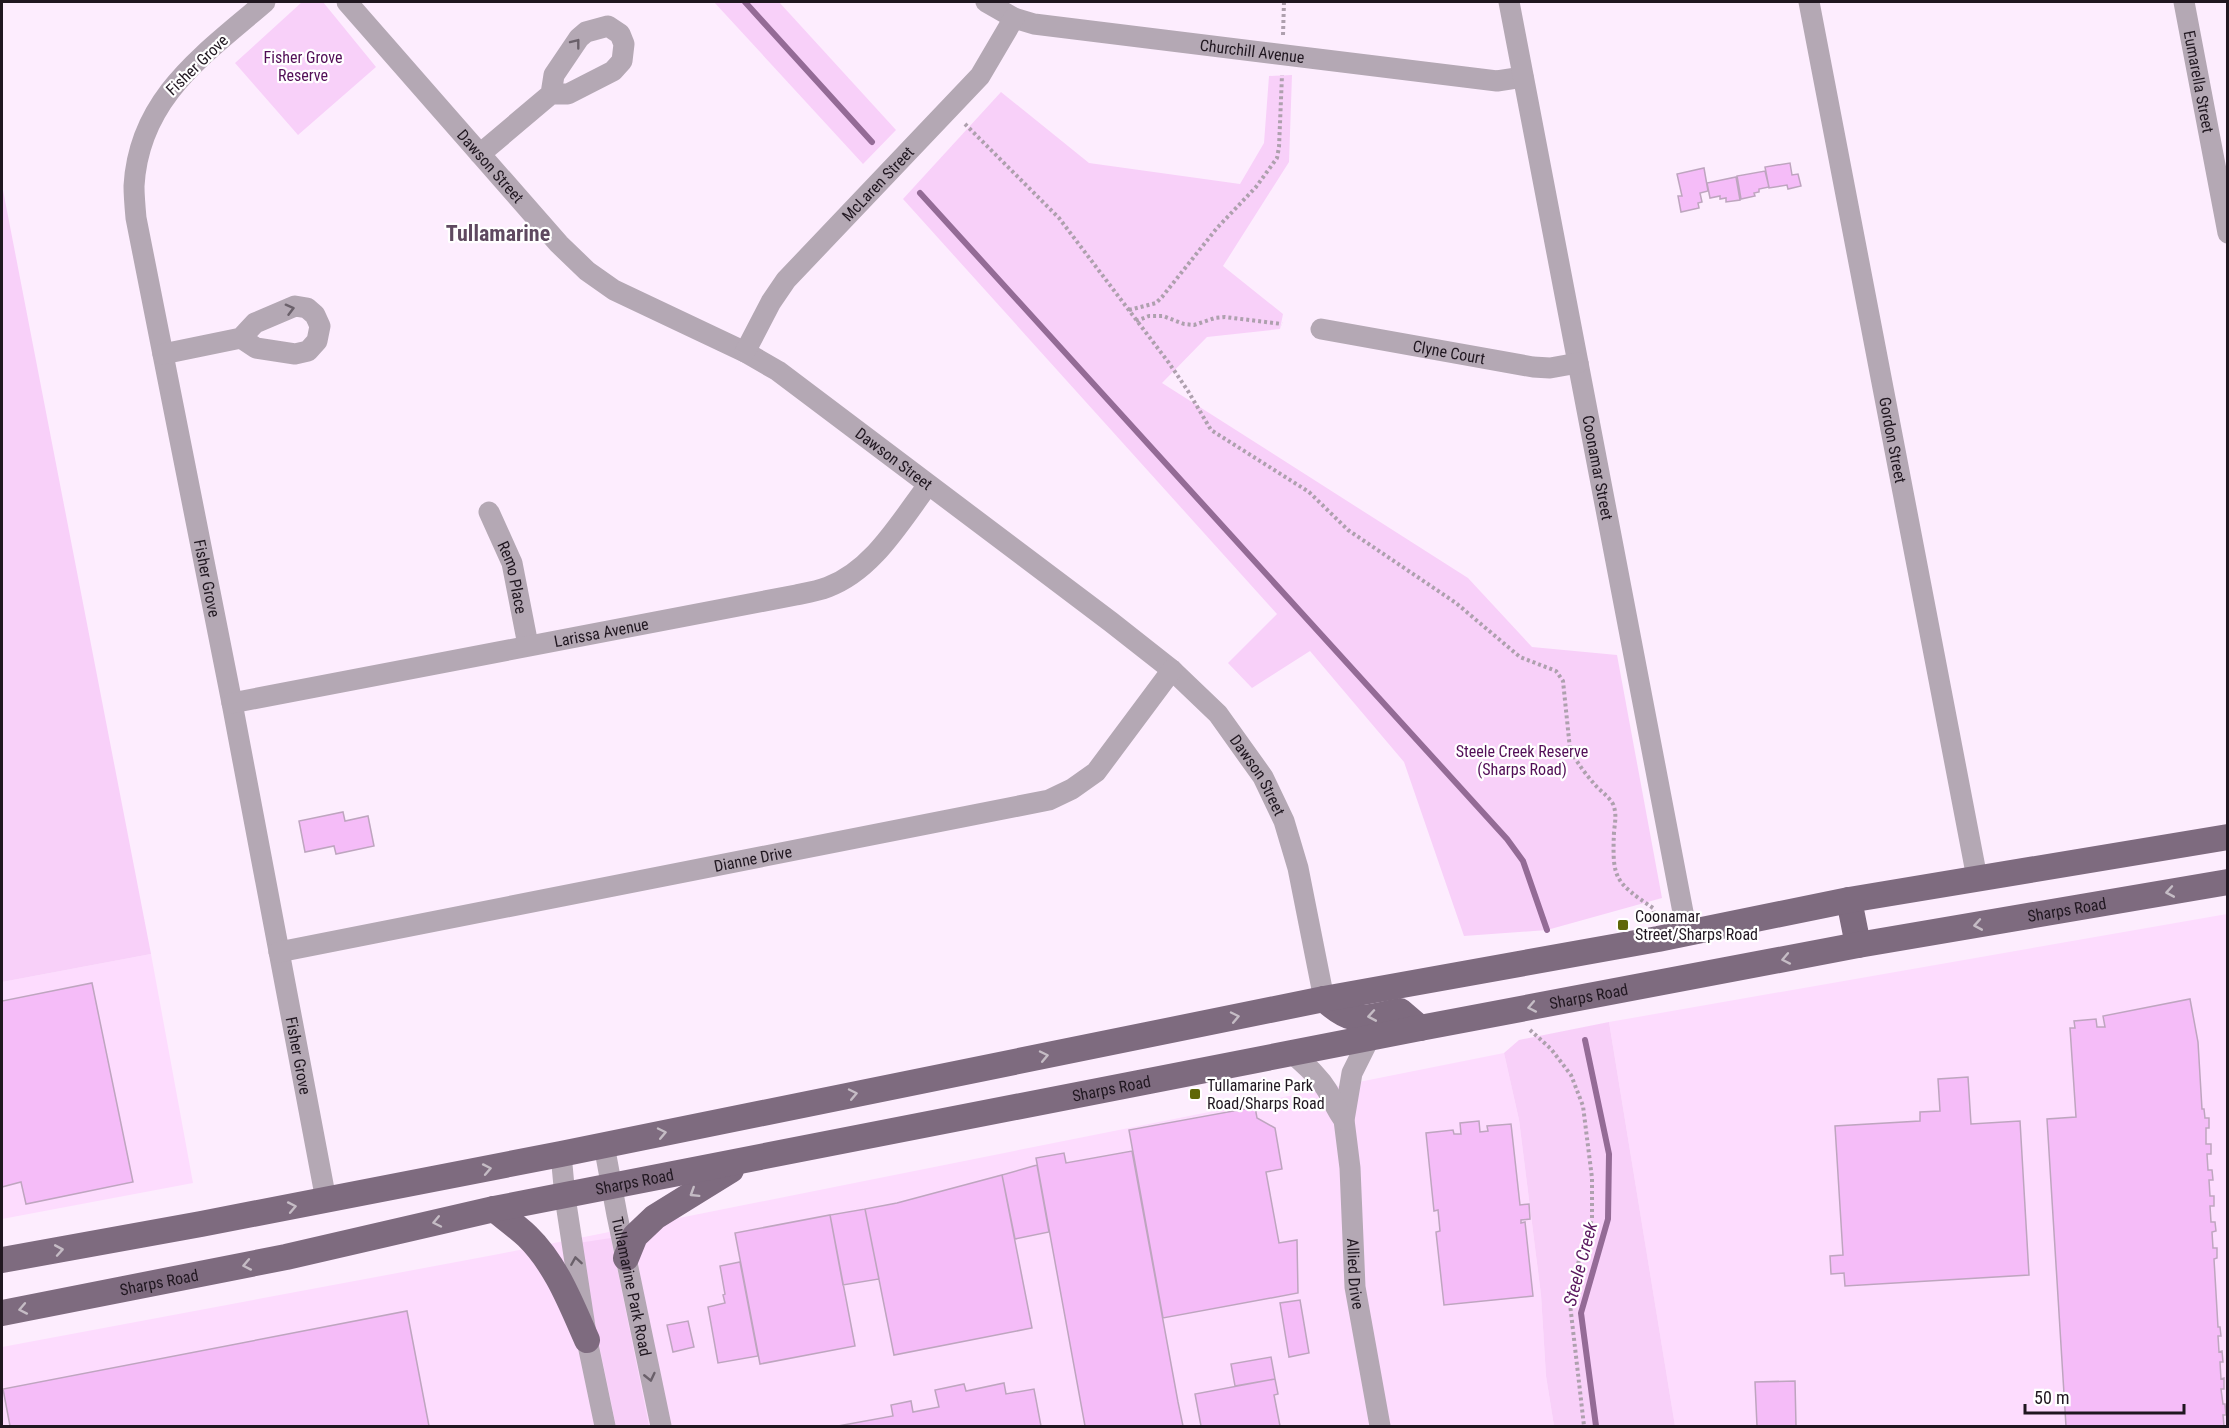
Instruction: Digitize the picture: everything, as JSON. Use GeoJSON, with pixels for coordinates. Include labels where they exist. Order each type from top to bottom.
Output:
{"type":"FeatureCollection","features":[{"type":"Feature","properties":{"kind":"main road"},"geometry":{"type":"LineString","coordinates":[[2,1260],[561,1154],[1324,999],[1658,939],[1849,900],[2228,837]]}},
{"type":"Feature","properties":{"kind":"main road","name":"Sharps Road"},"geometry":{"type":"LineString","coordinates":[[2,1313],[286,1257],[494,1209],[565,1197],[1420,1028],[1858,945],[2228,882]]}},
{"type":"Feature","properties":{"kind":"main road"},"geometry":{"type":"LineString","coordinates":[[1849,900],[1858,945]]}},
{"type":"Feature","properties":{"kind":"main road"},"geometry":{"type":"LineString","coordinates":[[1324,999],[1338,1012],[1355,1019],[1400,1011],[1420,1028]]}},
{"type":"Feature","properties":{"kind":"main road"},"geometry":{"type":"LineString","coordinates":[[626,1258],[635,1236],[655,1217],[744,1161]]}},
{"type":"Feature","properties":{"kind":"main road"},"geometry":{"type":"LineString","coordinates":[[494,1209],[528,1237],[546,1259],[570,1299],[587,1340]]}},
{"type":"Feature","properties":{"kind":"street","name":"Fisher Grove"},"geometry":{"type":"LineString","coordinates":[[265,2],[185,71],[164,96],[150,120],[139,154],[134,186],[136,218],[232,703],[326,1200]]}},
{"type":"Feature","properties":{"kind":"street","name":"Dawson Street"},"geometry":{"type":"LineString","coordinates":[[347,2],[559,244],[587,271],[623,294],[746,352],[778,371],[1172,670],[1218,714],[1263,777],[1284,821],[1298,868],[1324,999]]}},
{"type":"Feature","properties":{"kind":"street","name":"Churchill Avenue"},"geometry":{"type":"LineString","coordinates":[[986,2],[1014,18],[1034,24],[1497,81],[1523,77]]}},
{"type":"Feature","properties":{"kind":"street","name":"Coonamar Street"},"geometry":{"type":"LineString","coordinates":[[1509,2],[1687,933]]}},
{"type":"Feature","properties":{"kind":"street","name":"Gordon Street"},"geometry":{"type":"LineString","coordinates":[[1809,2],[1977,878]]}},
{"type":"Feature","properties":{"kind":"street","name":"Eumarella Street"},"geometry":{"type":"LineString","coordinates":[[2184,2],[2228,233]]}},
{"type":"Feature","properties":{"kind":"street","name":"McLaren Street"},"geometry":{"type":"LineString","coordinates":[[746,352],[771,302],[786,280],[980,76],[1014,18]]}},
{"type":"Feature","properties":{"kind":"street"},"geometry":{"type":"LineString","coordinates":[[480,154],[551,94]]}},
{"type":"Feature","properties":{"kind":"street","name":"Clyne Court"},"geometry":{"type":"LineString","coordinates":[[1321,329],[1533,367],[1550,368],[1578,363]]}},
{"type":"Feature","properties":{"kind":"street"},"geometry":{"type":"LineString","coordinates":[[164,354],[241,338]]}},
{"type":"Feature","properties":{"kind":"street","name":"Larissa Avenue"},"geometry":{"type":"LineString","coordinates":[[232,703],[828,587],[851,574],[876,554],[928,485]]}},
{"type":"Feature","properties":{"kind":"street","name":"Remo Place"},"geometry":{"type":"LineString","coordinates":[[489,512],[512,563],[528,645]]}},
{"type":"Feature","properties":{"kind":"street","name":"Dianne Drive"},"geometry":{"type":"LineString","coordinates":[[279,952],[1049,800],[1072,789],[1096,772],[1172,670]]}},
{"type":"Feature","properties":{"kind":"street","name":"Allied Drive"},"geometry":{"type":"LineString","coordinates":[[1369,1039],[1352,1073],[1344,1120],[1350,1168],[1355,1287],[1380,1426]]}},
{"type":"Feature","properties":{"kind":"street","name":"Allied Drive"},"geometry":{"type":"LineString","coordinates":[[1293,1054],[1318,1077],[1344,1120]]}},
{"type":"Feature","properties":{"kind":"street","name":"Tullamarine Park Road"},"geometry":{"type":"LineString","coordinates":[[604,1145],[661,1426]]}},
{"type":"Feature","properties":{"kind":"street"},"geometry":{"type":"LineString","coordinates":[[561,1154],[565,1197],[587,1340],[605,1426]]}},
{"type":"Feature","properties":{"kind":"path"},"geometry":{"type":"LineString","coordinates":[[1129,310],[1156,303],[1162,297],[1217,228],[1256,187],[1276,158],[1279,147],[1284,2]]}},
{"type":"Feature","properties":{"kind":"path"},"geometry":{"type":"LineString","coordinates":[[965,124],[1059,218],[1188,391],[1211,430],[1309,492],[1347,530],[1456,603],[1520,657],[1556,671],[1563,681],[1570,749],[1598,788],[1610,798],[1614,807],[1616,815],[1614,860],[1619,882],[1653,909],[1658,939]]}},
{"type":"Feature","properties":{"kind":"path"},"geometry":{"type":"LineString","coordinates":[[1136,321],[1149,316],[1163,316],[1184,324],[1194,325],[1225,317],[1282,324]]}},
{"type":"Feature","properties":{"kind":"path"},"geometry":{"type":"LineString","coordinates":[[1509,1011],[1557,1058],[1570,1075],[1583,1106],[1592,1178],[1592,1219],[1580,1255],[1570,1304],[1584,1426]]}},
{"type":"Feature","properties":{"kind":"shaded area"},"geometry":{"type":"Polygon","coordinates":[[[2227,914],[2227,1426],[1675,1426],[1609,1022],[2227,914]]]}},
{"type":"Feature","properties":{"kind":"shaded area"},"geometry":{"type":"Polygon","coordinates":[[[151,954],[193,1183],[2,1219],[2,982],[151,954]]]}},
{"type":"Feature","properties":{"kind":"shaded area"},"geometry":{"type":"Polygon","coordinates":[[[1504,1053],[1519,1120],[1541,1295],[1546,1376],[1554,1426],[2,1426],[2,1347],[499,1254],[1504,1053]]]}},
{"type":"Feature","properties":{"kind":"green space","name":"Fisher Grove Reserve"},"geometry":{"type":"Polygon","coordinates":[[[302,2],[323,2],[376,67],[298,135],[235,63],[302,2]]]}},
{"type":"Feature","properties":{"kind":"green space"},"geometry":{"type":"Polygon","coordinates":[[[714,2],[779,2],[896,130],[863,164],[714,2]]]}},
{"type":"Feature","properties":{"kind":"green space","name":"Steele Creek Reserve (Sharps Road)"},"geometry":{"type":"Polygon","coordinates":[[[1292,75],[1289,162],[1223,266],[1283,314],[1280,329],[1207,337],[1162,383],[1468,578],[1532,647],[1617,655],[1662,898],[1547,930],[1464,936],[1404,762],[1310,651],[1252,688],[1228,663],[1277,614],[903,199],[1001,92],[1089,163],[1240,184],[1264,143],[1269,76],[1292,75]]]}},
{"type":"Feature","properties":{"kind":"green space"},"geometry":{"type":"Polygon","coordinates":[[[2,185],[151,954],[2,982],[2,185]]]}},
{"type":"Feature","properties":{"kind":"green space"},"geometry":{"type":"Polygon","coordinates":[[[1609,1022],[1675,1426],[1554,1426],[1546,1376],[1541,1295],[1519,1120],[1504,1053],[1519,1040],[1609,1022]]]}},
{"type":"Feature","properties":{"kind":"green space"},"geometry":{"type":"Polygon","coordinates":[[[611,1238],[649,1426],[616,1426],[578,1243],[611,1238]]]}},
{"type":"Feature","properties":{"kind":"building"},"geometry":{"type":"Polygon","coordinates":[[[1790,163],[1792,175],[1798,174],[1801,186],[1788,189],[1787,185],[1769,188],[1765,167],[1790,163]]]}},
{"type":"Feature","properties":{"kind":"building"},"geometry":{"type":"Polygon","coordinates":[[[1704,168],[1708,191],[1700,193],[1702,202],[1698,203],[1699,208],[1681,212],[1678,196],[1682,196],[1677,174],[1704,168]]]}},
{"type":"Feature","properties":{"kind":"building"},"geometry":{"type":"Polygon","coordinates":[[[1765,171],[1769,187],[1759,189],[1759,192],[1754,193],[1755,196],[1741,199],[1737,176],[1765,171]]]}},
{"type":"Feature","properties":{"kind":"building"},"geometry":{"type":"Polygon","coordinates":[[[1736,177],[1740,200],[1726,202],[1726,198],[1720,199],[1720,196],[1710,198],[1707,183],[1736,177]]]}},
{"type":"Feature","properties":{"kind":"building"},"geometry":{"type":"Polygon","coordinates":[[[343,812],[345,821],[368,816],[374,846],[336,854],[334,846],[305,852],[299,821],[343,812]]]}},
{"type":"Feature","properties":{"kind":"building"},"geometry":{"type":"Polygon","coordinates":[[[92,983],[133,1182],[26,1204],[21,1182],[2,1187],[2,1001],[92,983]]]}},
{"type":"Feature","properties":{"kind":"building"},"geometry":{"type":"Polygon","coordinates":[[[2190,999],[2198,1042],[2202,1109],[2204,1109],[2205,1118],[2209,1118],[2209,1128],[2206,1128],[2206,1144],[2211,1144],[2211,1154],[2207,1154],[2208,1170],[2212,1170],[2213,1180],[2209,1180],[2210,1196],[2214,1196],[2214,1206],[2210,1206],[2211,1222],[2215,1222],[2216,1231],[2212,1232],[2213,1248],[2217,1248],[2217,1258],[2214,1259],[2218,1327],[2220,1327],[2221,1336],[2218,1336],[2219,1352],[2222,1351],[2223,1362],[2220,1362],[2221,1379],[2224,1378],[2224,1389],[2221,1389],[2226,1415],[2223,1415],[2224,1426],[2066,1426],[2047,1119],[2076,1117],[2070,1028],[2075,1028],[2074,1021],[2096,1019],[2097,1027],[2105,1027],[2103,1016],[2190,999]]]}},
{"type":"Feature","properties":{"kind":"building"},"geometry":{"type":"Polygon","coordinates":[[[1968,1077],[1971,1124],[2020,1121],[2029,1275],[1845,1286],[1844,1273],[1831,1274],[1830,1256],[1843,1255],[1835,1126],[1920,1121],[1920,1112],[1940,1111],[1938,1079],[1968,1077]]]}},
{"type":"Feature","properties":{"kind":"building"},"geometry":{"type":"Polygon","coordinates":[[[1255,1107],[1257,1118],[1275,1128],[1282,1169],[1266,1172],[1279,1243],[1297,1240],[1298,1293],[1163,1318],[1129,1130],[1255,1107]]]}},
{"type":"Feature","properties":{"kind":"building"},"geometry":{"type":"Polygon","coordinates":[[[1479,1121],[1480,1132],[1488,1131],[1487,1126],[1511,1124],[1520,1205],[1529,1204],[1530,1219],[1521,1220],[1521,1223],[1525,1222],[1533,1296],[1444,1305],[1436,1232],[1440,1231],[1438,1210],[1434,1211],[1426,1133],[1453,1130],[1454,1134],[1461,1134],[1460,1123],[1479,1121]]]}},
{"type":"Feature","properties":{"kind":"building"},"geometry":{"type":"Polygon","coordinates":[[[1132,1151],[1183,1426],[1085,1426],[1036,1158],[1064,1153],[1066,1163],[1132,1151]]]}},
{"type":"Feature","properties":{"kind":"building"},"geometry":{"type":"Polygon","coordinates":[[[1037,1165],[1049,1232],[1015,1239],[1002,1175],[1037,1165]]]}},
{"type":"Feature","properties":{"kind":"building"},"geometry":{"type":"Polygon","coordinates":[[[1002,1175],[1032,1328],[894,1355],[865,1209],[897,1203],[1002,1175]]]}},
{"type":"Feature","properties":{"kind":"building"},"geometry":{"type":"Polygon","coordinates":[[[865,1209],[879,1279],[843,1285],[830,1215],[865,1209]]]}},
{"type":"Feature","properties":{"kind":"building"},"geometry":{"type":"Polygon","coordinates":[[[830,1215],[855,1346],[760,1364],[735,1233],[830,1215]]]}},
{"type":"Feature","properties":{"kind":"building"},"geometry":{"type":"Polygon","coordinates":[[[740,1262],[758,1356],[718,1363],[708,1307],[725,1303],[720,1266],[740,1262]]]}},
{"type":"Feature","properties":{"kind":"building"},"geometry":{"type":"Polygon","coordinates":[[[1300,1300],[1309,1353],[1289,1357],[1280,1303],[1300,1300]]]}},
{"type":"Feature","properties":{"kind":"building"},"geometry":{"type":"Polygon","coordinates":[[[407,1311],[429,1426],[10,1426],[3,1389],[407,1311]]]}},
{"type":"Feature","properties":{"kind":"building"},"geometry":{"type":"Polygon","coordinates":[[[688,1321],[694,1347],[673,1352],[667,1325],[688,1321]]]}},
{"type":"Feature","properties":{"kind":"building"},"geometry":{"type":"Polygon","coordinates":[[[1271,1357],[1275,1379],[1235,1386],[1231,1364],[1271,1357]]]}},
{"type":"Feature","properties":{"kind":"building"},"geometry":{"type":"Polygon","coordinates":[[[1275,1379],[1278,1394],[1274,1395],[1280,1426],[1201,1426],[1195,1394],[1275,1379]]]}},
{"type":"Feature","properties":{"kind":"building"},"geometry":{"type":"Polygon","coordinates":[[[1795,1381],[1796,1426],[1757,1426],[1755,1382],[1795,1381]]]}},
{"type":"Feature","properties":{"kind":"building"},"geometry":{"type":"Polygon","coordinates":[[[1004,1383],[1006,1394],[1034,1389],[1041,1426],[838,1426],[893,1416],[891,1405],[911,1401],[913,1412],[939,1407],[935,1390],[964,1384],[966,1391],[1004,1383]]]}},
{"type":"Feature","properties":{"kind":"waterway"},"geometry":{"type":"LineString","coordinates":[[745,2],[872,142]]}},
{"type":"Feature","properties":{"kind":"waterway"},"geometry":{"type":"LineString","coordinates":[[920,193],[1507,839],[1523,861],[1547,930]]}},
{"type":"Feature","properties":{"kind":"waterway","name":"Steele Creek"},"geometry":{"type":"LineString","coordinates":[[1585,1040],[1609,1154],[1608,1219],[1581,1313],[1596,1426]]}},
{"type":"Feature","properties":{"kind":"place","name":"Coonamar Street/Sharps Road"},"geometry":{"type":"Point","coordinates":[1623,925]}},
{"type":"Feature","properties":{"kind":"place","name":"Tullamarine Park Road/Sharps Road"},"geometry":{"type":"Point","coordinates":[1195,1094]}},
{"type":"Feature","properties":{"kind":"district","name":"Tullamarine"},"geometry":{"type":"Point","coordinates":[498,233]}}]}
